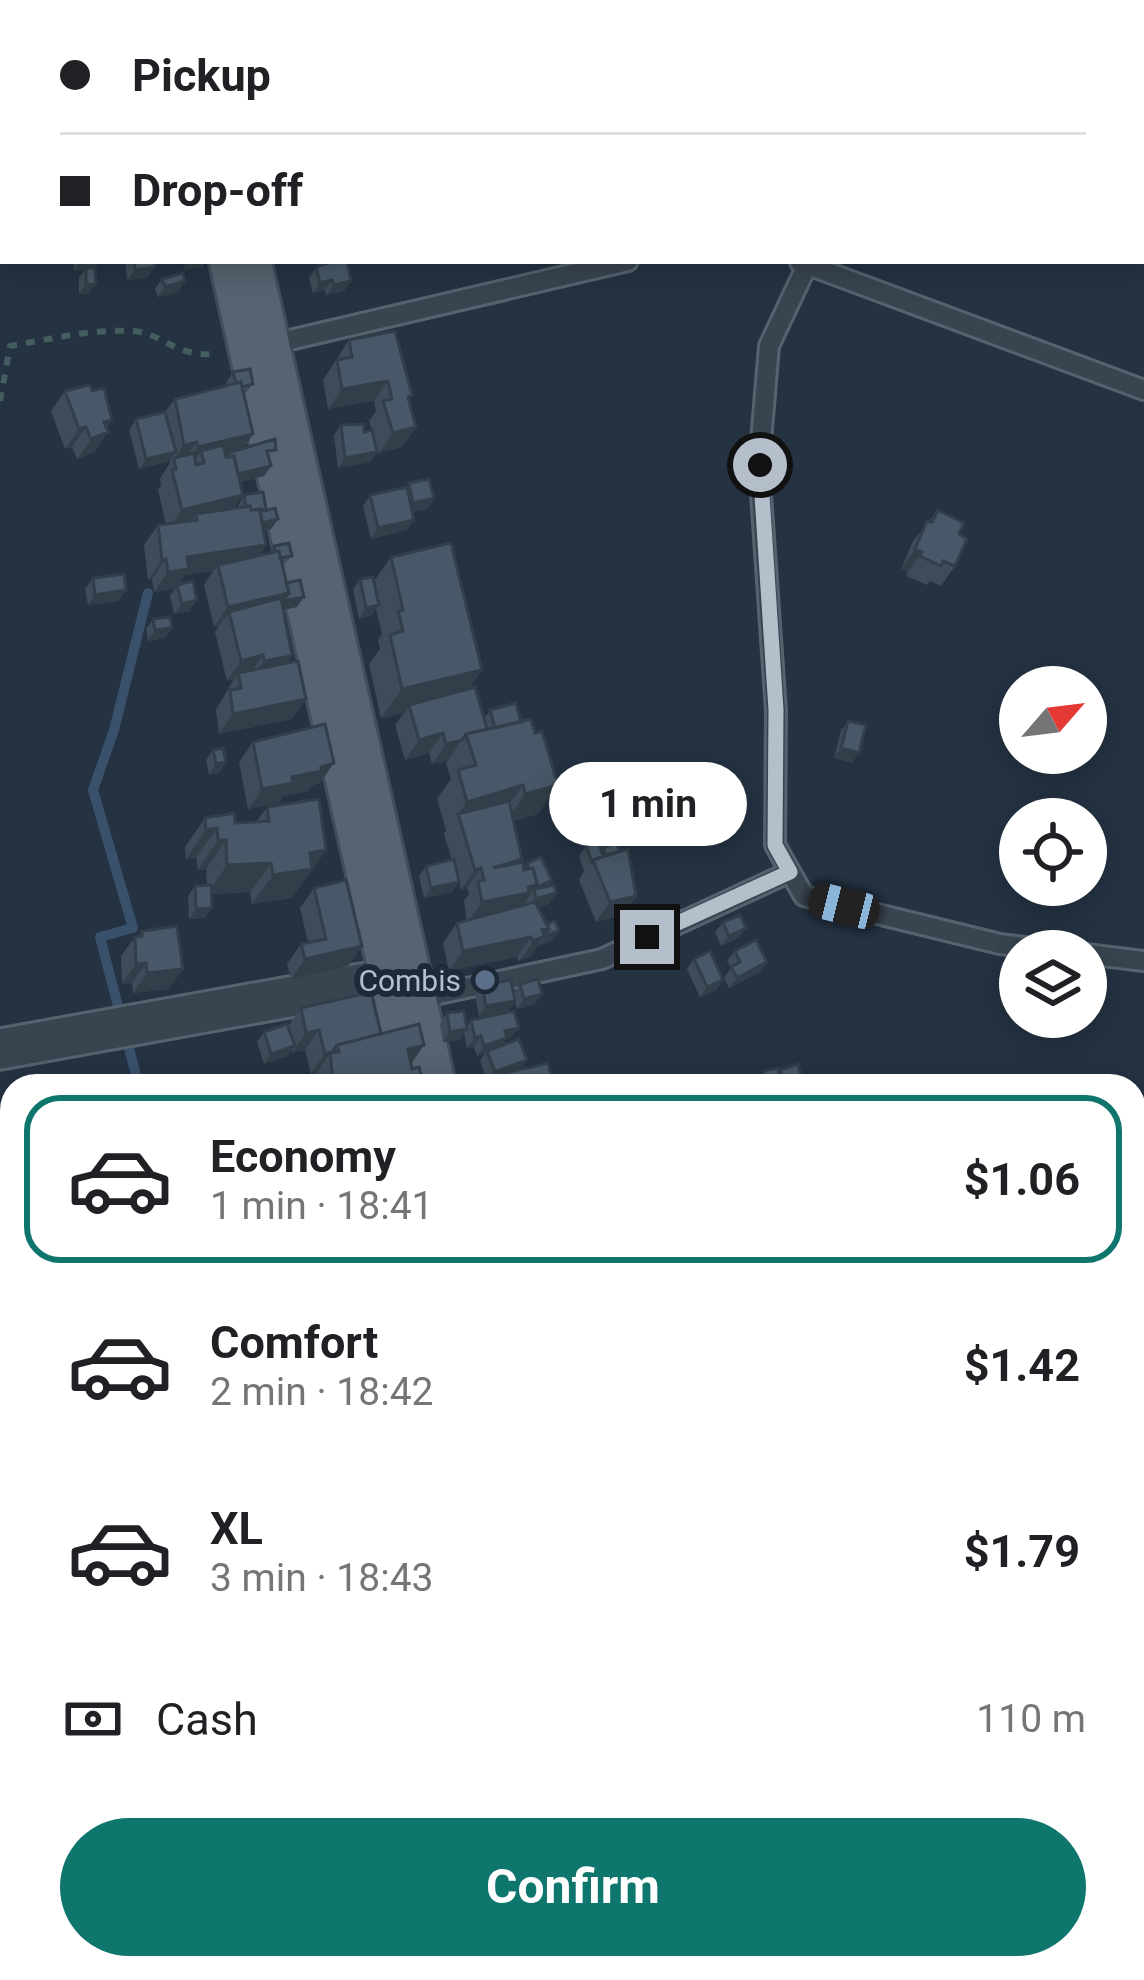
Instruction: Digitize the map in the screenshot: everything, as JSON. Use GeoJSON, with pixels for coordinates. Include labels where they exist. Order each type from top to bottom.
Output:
{"type":"FeatureCollection","features":[{"type":"Feature","properties":{"kind":"main road"},"geometry":{"type":"LineString","coordinates":[[241,264],[422,1074]]}},
{"type":"Feature","properties":{"kind":"street"},"geometry":{"type":"LineString","coordinates":[[0,1049],[402,989]]}},
{"type":"Feature","properties":{"kind":"lane"},"geometry":{"type":"LineString","coordinates":[[260,347],[615,264]]}},
{"type":"Feature","properties":{"kind":"lane"},"geometry":{"type":"LineString","coordinates":[[803,264],[769,346],[760,465],[776,710],[775,845],[804,896],[999,944]]}},
{"type":"Feature","properties":{"kind":"lane"},"geometry":{"type":"LineString","coordinates":[[809,264],[1144,390]]}},
{"type":"Feature","properties":{"kind":"lane"},"geometry":{"type":"LineString","coordinates":[[402,989],[602,959],[790,872]]}},
{"type":"Feature","properties":{"kind":"lane"},"geometry":{"type":"LineString","coordinates":[[1107,958],[1144,962]]}},
{"type":"Feature","properties":{"kind":"path"},"geometry":{"type":"LineString","coordinates":[[0,401],[10,346],[59,335],[133,331],[149,334],[173,350],[207,356],[260,347]]}},
{"type":"Feature","properties":{"kind":"building"},"geometry":{"type":"Polygon","coordinates":[[[134,264],[155,264],[155,267],[135,270],[134,264]]]}},
{"type":"Feature","properties":{"kind":"building"},"geometry":{"type":"Polygon","coordinates":[[[348,264],[351,281],[320,283],[316,267],[348,264]]]}},
{"type":"Feature","properties":{"kind":"building"},"geometry":{"type":"Polygon","coordinates":[[[86,268],[95,268],[96,284],[86,284],[86,268]]]}},
{"type":"Feature","properties":{"kind":"building"},"geometry":{"type":"Polygon","coordinates":[[[183,273],[185,281],[165,287],[162,279],[183,273]]]}},
{"type":"Feature","properties":{"kind":"building"},"geometry":{"type":"Polygon","coordinates":[[[395,331],[416,427],[393,433],[383,401],[392,399],[388,381],[342,389],[337,360],[352,357],[349,340],[395,331]]]}},
{"type":"Feature","properties":{"kind":"building"},"geometry":{"type":"Polygon","coordinates":[[[250,369],[253,384],[242,387],[241,382],[236,383],[233,372],[250,369]]]}},
{"type":"Feature","properties":{"kind":"building"},"geometry":{"type":"Polygon","coordinates":[[[241,382],[253,434],[198,447],[197,442],[184,445],[175,399],[241,382]]]}},
{"type":"Feature","properties":{"kind":"building"},"geometry":{"type":"Polygon","coordinates":[[[90,385],[92,391],[104,388],[112,420],[104,422],[108,432],[91,439],[86,427],[79,429],[65,391],[90,385]]]}},
{"type":"Feature","properties":{"kind":"building"},"geometry":{"type":"Polygon","coordinates":[[[165,412],[176,452],[146,459],[136,419],[165,412]]]}},
{"type":"Feature","properties":{"kind":"building"},"geometry":{"type":"Polygon","coordinates":[[[364,424],[364,432],[372,430],[377,452],[345,458],[341,425],[364,424]]]}},
{"type":"Feature","properties":{"kind":"building"},"geometry":{"type":"Polygon","coordinates":[[[275,439],[276,450],[267,451],[271,466],[238,474],[234,456],[228,453],[275,439]]]}},
{"type":"Feature","properties":{"kind":"building"},"geometry":{"type":"Polygon","coordinates":[[[223,445],[226,457],[234,456],[243,495],[182,510],[172,470],[176,469],[174,458],[194,453],[196,465],[204,463],[201,451],[223,445]]]}},
{"type":"Feature","properties":{"kind":"building"},"geometry":{"type":"Polygon","coordinates":[[[429,479],[434,498],[413,503],[409,483],[429,479]]]}},
{"type":"Feature","properties":{"kind":"building"},"geometry":{"type":"Polygon","coordinates":[[[407,487],[414,520],[378,528],[370,495],[407,487]]]}},
{"type":"Feature","properties":{"kind":"building"},"geometry":{"type":"Polygon","coordinates":[[[263,492],[266,509],[246,507],[244,495],[263,492]]]}},
{"type":"Feature","properties":{"kind":"building"},"geometry":{"type":"Polygon","coordinates":[[[250,506],[260,509],[266,545],[187,557],[189,569],[168,572],[158,525],[250,506]]]}},
{"type":"Feature","properties":{"kind":"building"},"geometry":{"type":"Polygon","coordinates":[[[275,508],[278,519],[262,523],[260,512],[275,508]]]}},
{"type":"Feature","properties":{"kind":"building"},"geometry":{"type":"Polygon","coordinates":[[[938,510],[964,523],[959,534],[967,539],[955,566],[943,561],[941,566],[915,549],[927,521],[932,522],[938,510]]]}},
{"type":"Feature","properties":{"kind":"building"},"geometry":{"type":"Polygon","coordinates":[[[289,543],[292,556],[280,558],[274,546],[289,543]]]}},
{"type":"Feature","properties":{"kind":"building"},"geometry":{"type":"Polygon","coordinates":[[[451,543],[482,670],[402,689],[390,635],[403,631],[398,611],[403,610],[391,557],[451,543]]]}},
{"type":"Feature","properties":{"kind":"building"},"geometry":{"type":"Polygon","coordinates":[[[279,551],[289,593],[228,607],[218,565],[279,551]]]}},
{"type":"Feature","properties":{"kind":"building"},"geometry":{"type":"Polygon","coordinates":[[[124,574],[126,590],[95,595],[93,578],[124,574]]]}},
{"type":"Feature","properties":{"kind":"building"},"geometry":{"type":"Polygon","coordinates":[[[373,577],[379,605],[366,608],[360,579],[373,577]]]}},
{"type":"Feature","properties":{"kind":"building"},"geometry":{"type":"Polygon","coordinates":[[[300,580],[304,597],[283,601],[289,593],[286,583],[300,580]]]}},
{"type":"Feature","properties":{"kind":"building"},"geometry":{"type":"Polygon","coordinates":[[[193,581],[197,600],[182,604],[177,585],[193,581]]]}},
{"type":"Feature","properties":{"kind":"building"},"geometry":{"type":"Polygon","coordinates":[[[281,598],[292,656],[264,661],[263,655],[241,661],[229,612],[281,598]]]}},
{"type":"Feature","properties":{"kind":"building"},"geometry":{"type":"Polygon","coordinates":[[[170,617],[172,628],[155,630],[153,619],[170,617]]]}},
{"type":"Feature","properties":{"kind":"building"},"geometry":{"type":"Polygon","coordinates":[[[298,661],[306,699],[233,714],[230,690],[241,688],[238,673],[298,661]]]}},
{"type":"Feature","properties":{"kind":"building"},"geometry":{"type":"Polygon","coordinates":[[[475,687],[487,729],[446,744],[443,733],[419,740],[409,705],[475,687]]]}},
{"type":"Feature","properties":{"kind":"building"},"geometry":{"type":"Polygon","coordinates":[[[516,703],[521,722],[495,728],[490,710],[516,703]]]}},
{"type":"Feature","properties":{"kind":"building"},"geometry":{"type":"Polygon","coordinates":[[[531,719],[535,733],[542,731],[558,785],[525,794],[523,785],[467,802],[458,770],[476,765],[466,734],[531,719]]]}},
{"type":"Feature","properties":{"kind":"building"},"geometry":{"type":"Polygon","coordinates":[[[848,721],[866,725],[859,753],[841,748],[848,721]]]}},
{"type":"Feature","properties":{"kind":"building"},"geometry":{"type":"Polygon","coordinates":[[[325,724],[334,763],[321,767],[322,771],[292,777],[293,783],[262,789],[253,742],[325,724]]]}},
{"type":"Feature","properties":{"kind":"building"},"geometry":{"type":"Polygon","coordinates":[[[223,748],[226,762],[216,764],[213,750],[223,748]]]}},
{"type":"Feature","properties":{"kind":"building"},"geometry":{"type":"Polygon","coordinates":[[[319,799],[326,850],[310,853],[312,869],[273,875],[271,863],[227,865],[226,840],[218,840],[217,828],[206,830],[205,818],[234,813],[235,823],[269,821],[267,807],[319,799]]]}},
{"type":"Feature","properties":{"kind":"building"},"geometry":{"type":"Polygon","coordinates":[[[509,801],[522,859],[493,868],[523,862],[524,870],[533,868],[537,885],[528,887],[529,893],[482,902],[481,868],[475,870],[458,814],[509,801]]]}},
{"type":"Feature","properties":{"kind":"building"},"geometry":{"type":"Polygon","coordinates":[[[598,841],[603,856],[592,862],[586,846],[598,841]]]}},
{"type":"Feature","properties":{"kind":"building"},"geometry":{"type":"Polygon","coordinates":[[[616,843],[620,851],[606,855],[603,848],[616,843]]]}},
{"type":"Feature","properties":{"kind":"building"},"geometry":{"type":"Polygon","coordinates":[[[628,849],[636,896],[610,902],[593,860],[628,849]]]}},
{"type":"Feature","properties":{"kind":"building"},"geometry":{"type":"Polygon","coordinates":[[[541,857],[552,880],[538,887],[533,868],[524,868],[541,857]]]}},
{"type":"Feature","properties":{"kind":"building"},"geometry":{"type":"Polygon","coordinates":[[[454,859],[459,882],[431,888],[426,866],[454,859]]]}},
{"type":"Feature","properties":{"kind":"building"},"geometry":{"type":"Polygon","coordinates":[[[346,880],[362,946],[305,959],[301,944],[326,939],[314,888],[346,880]]]}},
{"type":"Feature","properties":{"kind":"building"},"geometry":{"type":"Polygon","coordinates":[[[211,885],[212,908],[196,909],[195,886],[211,885]]]}},
{"type":"Feature","properties":{"kind":"building"},"geometry":{"type":"Polygon","coordinates":[[[554,885],[556,893],[536,899],[534,889],[554,885]]]}},
{"type":"Feature","properties":{"kind":"building"},"geometry":{"type":"Polygon","coordinates":[[[535,902],[549,929],[542,930],[545,936],[463,951],[457,923],[535,902]]]}},
{"type":"Feature","properties":{"kind":"building"},"geometry":{"type":"Polygon","coordinates":[[[740,915],[746,928],[729,936],[723,922],[740,915]]]}},
{"type":"Feature","properties":{"kind":"building"},"geometry":{"type":"Polygon","coordinates":[[[555,921],[559,931],[547,935],[547,924],[555,921]]]}},
{"type":"Feature","properties":{"kind":"building"},"geometry":{"type":"Polygon","coordinates":[[[177,926],[183,969],[147,973],[146,963],[136,964],[135,937],[142,936],[142,931],[177,926]]]}},
{"type":"Feature","properties":{"kind":"building"},"geometry":{"type":"Polygon","coordinates":[[[756,940],[767,962],[737,978],[731,967],[740,962],[735,951],[756,940]]]}},
{"type":"Feature","properties":{"kind":"building"},"geometry":{"type":"Polygon","coordinates":[[[710,951],[723,980],[707,987],[694,959],[710,951]]]}},
{"type":"Feature","properties":{"kind":"building"},"geometry":{"type":"Polygon","coordinates":[[[538,979],[542,994],[524,999],[520,984],[538,979]]]}},
{"type":"Feature","properties":{"kind":"building"},"geometry":{"type":"Polygon","coordinates":[[[511,980],[515,1001],[486,1006],[482,985],[511,980]]]}},
{"type":"Feature","properties":{"kind":"building"},"geometry":{"type":"Polygon","coordinates":[[[371,992],[381,1034],[337,1045],[325,1054],[319,1030],[306,1033],[301,1008],[371,992]]]}},
{"type":"Feature","properties":{"kind":"building"},"geometry":{"type":"Polygon","coordinates":[[[464,1011],[467,1029],[450,1032],[447,1013],[464,1011]]]}},
{"type":"Feature","properties":{"kind":"building"},"geometry":{"type":"Polygon","coordinates":[[[514,1011],[519,1028],[505,1031],[507,1038],[484,1046],[481,1036],[475,1038],[471,1020],[514,1011]]]}},
{"type":"Feature","properties":{"kind":"building"},"geometry":{"type":"Polygon","coordinates":[[[287,1024],[295,1046],[271,1054],[264,1032],[287,1024]]]}},
{"type":"Feature","properties":{"kind":"building"},"geometry":{"type":"Polygon","coordinates":[[[419,1024],[424,1045],[408,1049],[412,1069],[419,1067],[421,1074],[332,1074],[330,1053],[339,1052],[337,1045],[419,1024]]]}},
{"type":"Feature","properties":{"kind":"building"},"geometry":{"type":"Polygon","coordinates":[[[519,1039],[527,1060],[495,1072],[487,1051],[519,1039]]]}},
{"type":"Feature","properties":{"kind":"building"},"geometry":{"type":"Polygon","coordinates":[[[548,1063],[551,1074],[500,1074],[548,1063]]]}},
{"type":"Feature","properties":{"kind":"building"},"geometry":{"type":"Polygon","coordinates":[[[798,1064],[801,1074],[782,1074],[780,1070],[798,1064]]]}},
{"type":"Feature","properties":{"kind":"waterway"},"geometry":{"type":"LineString","coordinates":[[136,1074],[100,937],[133,928],[93,790],[114,730],[148,593]]}},
{"type":"Feature","properties":{"kind":"place","name":"Combis"},"geometry":{"type":"Point","coordinates":[485,980]}},
{"type":"Feature","properties":{"kind":"route"},"geometry":{"type":"LineString","coordinates":[[647,937],[790,872],[775,845],[776,710],[760,465]]}}]}
